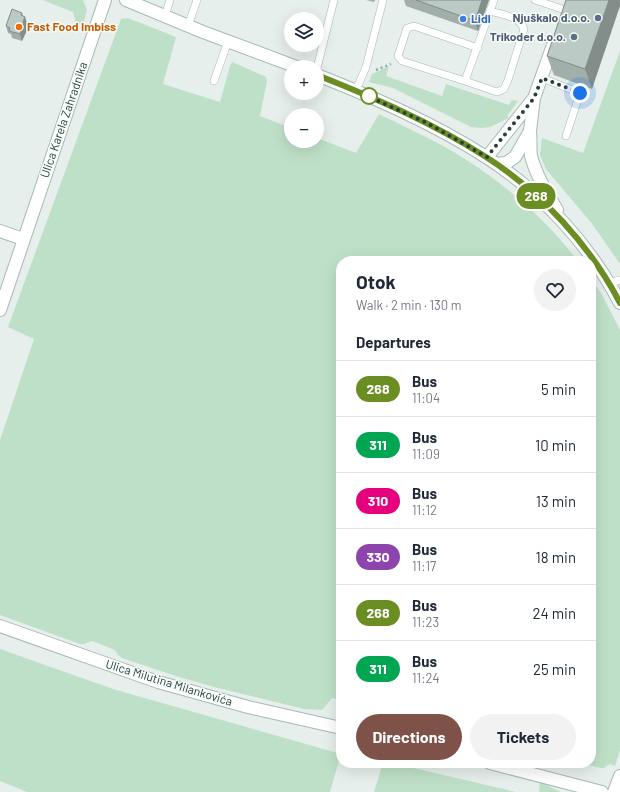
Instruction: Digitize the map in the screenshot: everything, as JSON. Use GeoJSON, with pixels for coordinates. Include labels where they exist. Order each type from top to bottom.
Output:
{"type":"FeatureCollection","features":[{"type":"Feature","properties":{"kind":"street","name":"Ulica Karela Zahradnika"},"geometry":{"type":"LineString","coordinates":[[0,310],[105,0]]}},
{"type":"Feature","properties":{"kind":"street"},"geometry":{"type":"LineString","coordinates":[[126,0],[188,26],[284,62]]}},
{"type":"Feature","properties":{"kind":"street"},"geometry":{"type":"LineString","coordinates":[[557,33],[534,98],[530,131],[531,155],[540,179],[564,224]]}},
{"type":"Feature","properties":{"kind":"street"},"geometry":{"type":"LineString","coordinates":[[324,78],[356,90],[427,123],[487,157],[531,191],[564,224],[590,256]]}},
{"type":"Feature","properties":{"kind":"street"},"geometry":{"type":"LineString","coordinates":[[487,157],[534,98]]}},
{"type":"Feature","properties":{"kind":"street"},"geometry":{"type":"LineString","coordinates":[[497,164],[506,163],[515,157],[530,131]]}},
{"type":"Feature","properties":{"kind":"street"},"geometry":{"type":"LineString","coordinates":[[0,231],[24,239]]}},
{"type":"Feature","properties":{"kind":"street"},"geometry":{"type":"LineString","coordinates":[[596,262],[615,281],[620,303]]}},
{"type":"Feature","properties":{"kind":"street","name":"Ulica Milutina Milankovića"},"geometry":{"type":"LineString","coordinates":[[0,626],[158,682],[248,707],[336,727]]}},
{"type":"Feature","properties":{"kind":"street"},"geometry":{"type":"LineString","coordinates":[[509,768],[602,792]]}},
{"type":"Feature","properties":{"kind":"street"},"geometry":{"type":"LineString","coordinates":[[614,792],[620,776]]}},
{"type":"Feature","properties":{"kind":"lane"},"geometry":{"type":"LineString","coordinates":[[165,16],[170,0]]}},
{"type":"Feature","properties":{"kind":"lane"},"geometry":{"type":"LineString","coordinates":[[188,26],[197,0]]}},
{"type":"Feature","properties":{"kind":"lane"},"geometry":{"type":"LineString","coordinates":[[319,60],[334,0]]}},
{"type":"Feature","properties":{"kind":"lane"},"geometry":{"type":"LineString","coordinates":[[356,90],[366,67],[383,0]]}},
{"type":"Feature","properties":{"kind":"lane"},"geometry":{"type":"LineString","coordinates":[[465,81],[494,0]]}},
{"type":"Feature","properties":{"kind":"lane"},"geometry":{"type":"LineString","coordinates":[[536,0],[565,9]]}},
{"type":"Feature","properties":{"kind":"lane"},"geometry":{"type":"LineString","coordinates":[[478,48],[414,26],[407,28],[398,56],[402,61],[497,92],[504,90],[524,29],[522,24],[516,19],[490,11]]}},
{"type":"Feature","properties":{"kind":"lane"},"geometry":{"type":"LineString","coordinates":[[214,82],[228,41]]}},
{"type":"Feature","properties":{"kind":"lane"},"geometry":{"type":"LineString","coordinates":[[542,78],[580,93],[566,136]]}},
{"type":"Feature","properties":{"kind":"green space"},"geometry":{"type":"Polygon","coordinates":[[[43,0],[83,0],[87,10],[83,25],[76,23],[73,12],[43,0]]]}},
{"type":"Feature","properties":{"kind":"green space"},"geometry":{"type":"Polygon","coordinates":[[[128,18],[176,37],[163,84],[220,102],[232,62],[266,77],[267,81],[260,116],[284,125],[284,148],[324,148],[324,141],[356,153],[379,114],[445,147],[464,158],[500,183],[534,212],[574,256],[336,256],[336,699],[332,698],[322,710],[304,709],[179,677],[122,658],[115,650],[92,641],[80,644],[0,615],[0,440],[34,339],[8,327],[121,19],[128,18]]]}},
{"type":"Feature","properties":{"kind":"green space"},"geometry":{"type":"Polygon","coordinates":[[[620,51],[620,264],[593,225],[546,169],[540,155],[542,138],[583,153],[620,51]]]}},
{"type":"Feature","properties":{"kind":"green space"},"geometry":{"type":"Polygon","coordinates":[[[389,66],[386,76],[442,96],[446,84],[509,105],[512,100],[518,101],[507,116],[509,118],[490,127],[471,127],[393,88],[369,82],[372,74],[389,66]]]}},
{"type":"Feature","properties":{"kind":"green space"},"geometry":{"type":"Polygon","coordinates":[[[596,286],[620,330],[620,750],[615,766],[610,764],[604,768],[596,767],[596,286]]]}},
{"type":"Feature","properties":{"kind":"green space"},"geometry":{"type":"Polygon","coordinates":[[[0,649],[113,689],[336,753],[337,768],[330,792],[27,792],[0,781],[0,649]]]}},
{"type":"Feature","properties":{"kind":"green space"},"geometry":{"type":"Polygon","coordinates":[[[381,768],[413,768],[516,792],[374,792],[381,768]]]}},
{"type":"Feature","properties":{"kind":"green space"},"geometry":{"type":"Polygon","coordinates":[[[540,782],[561,792],[539,792],[540,782]]]}},
{"type":"Feature","properties":{"kind":"building"},"geometry":{"type":"Polygon","coordinates":[[[416,0],[482,0],[475,21],[416,0]]]}},
{"type":"Feature","properties":{"kind":"building"},"geometry":{"type":"Polygon","coordinates":[[[566,0],[609,0],[585,69],[547,56],[566,0]]]}},
{"type":"Feature","properties":{"kind":"building"},"geometry":{"type":"Polygon","coordinates":[[[12,9],[22,13],[21,15],[25,17],[20,34],[9,31],[10,28],[6,26],[12,9]]]}},
{"type":"Feature","properties":{"kind":"bus line","name":"268"},"geometry":{"type":"LineString","coordinates":[[324,78],[356,90],[427,123],[487,157],[531,191],[548,207],[568,228],[590,256]]}},
{"type":"Feature","properties":{"kind":"bus line","name":"268"},"geometry":{"type":"LineString","coordinates":[[596,265],[609,283],[620,303]]}},
{"type":"Feature","properties":{"kind":"place","name":"Njuškalo d.o.o."},"geometry":{"type":"Point","coordinates":[598,18]}},
{"type":"Feature","properties":{"kind":"place","name":"Lidl"},"geometry":{"type":"Point","coordinates":[463,19]}},
{"type":"Feature","properties":{"kind":"place","name":"Fast Food Imbiss"},"geometry":{"type":"Point","coordinates":[19,27]}},
{"type":"Feature","properties":{"kind":"place","name":"Trikoder d.o.o."},"geometry":{"type":"Point","coordinates":[574,37]}},
{"type":"Feature","properties":{"kind":"route"},"geometry":{"type":"LineString","coordinates":[[369,96],[367,96],[427,123],[487,157],[534,98],[542,78],[580,93]]}}]}
